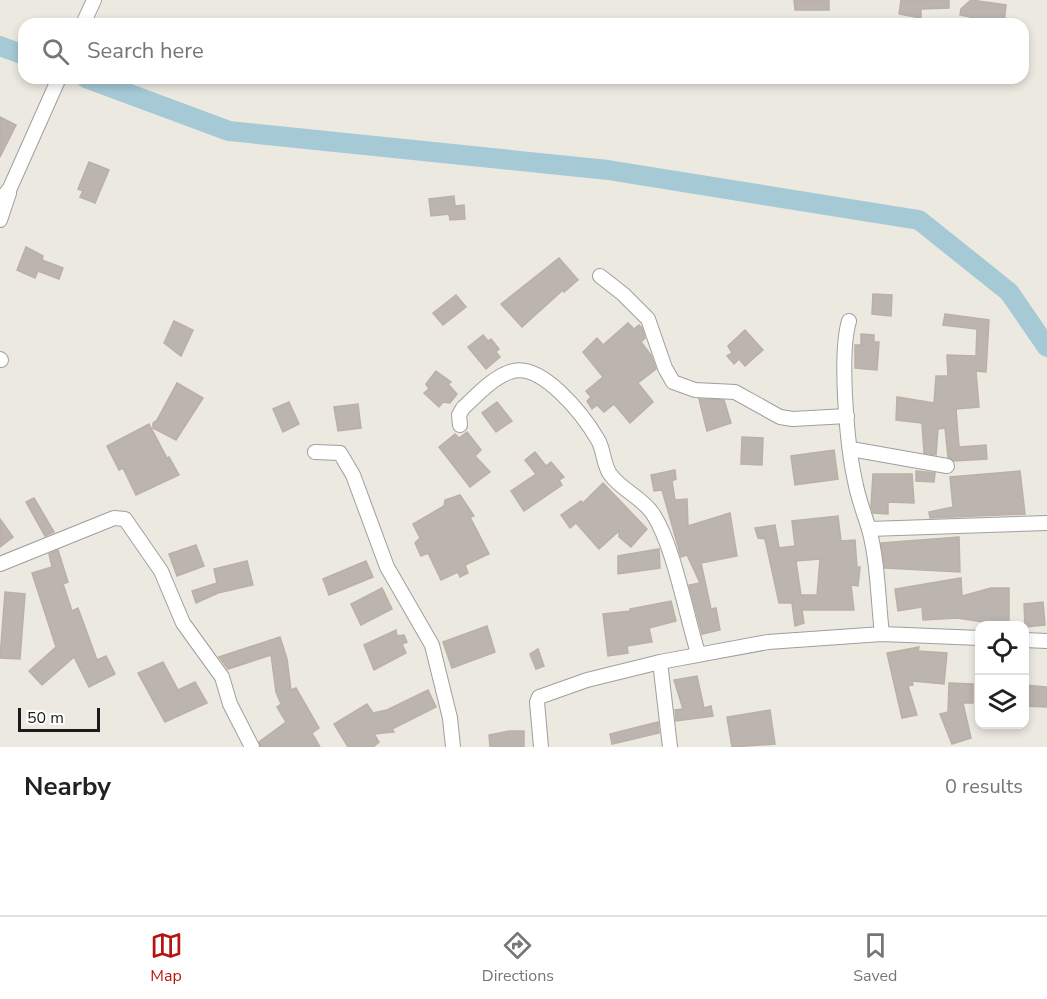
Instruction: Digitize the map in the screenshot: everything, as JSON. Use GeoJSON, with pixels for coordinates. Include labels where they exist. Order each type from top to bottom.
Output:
{"type":"FeatureCollection","features":[{"type":"Feature","properties":{"kind":"street"},"geometry":{"type":"LineString","coordinates":[[86,18],[94,0]]}},
{"type":"Feature","properties":{"kind":"street"},"geometry":{"type":"LineString","coordinates":[[0,220],[10,188],[56,84]]}},
{"type":"Feature","properties":{"kind":"street"},"geometry":{"type":"LineString","coordinates":[[0,201],[10,188]]}},
{"type":"Feature","properties":{"kind":"street"},"geometry":{"type":"LineString","coordinates":[[600,276],[623,294],[648,319],[665,368],[673,382],[695,390],[735,392],[780,417],[793,419],[847,416]]}},
{"type":"Feature","properties":{"kind":"street"},"geometry":{"type":"LineString","coordinates":[[849,321],[845,342],[847,416],[854,478],[869,529],[882,634]]}},
{"type":"Feature","properties":{"kind":"street"},"geometry":{"type":"LineString","coordinates":[[460,425],[459,415],[463,408],[500,377],[511,371],[531,372],[560,390],[598,440],[610,474],[638,496],[653,515],[663,534],[698,653]]}},
{"type":"Feature","properties":{"kind":"street"},"geometry":{"type":"LineString","coordinates":[[851,449],[947,466]]}},
{"type":"Feature","properties":{"kind":"street"},"geometry":{"type":"LineString","coordinates":[[315,452],[340,453],[353,475],[387,567],[432,645],[448,706],[453,747]]}},
{"type":"Feature","properties":{"kind":"street"},"geometry":{"type":"LineString","coordinates":[[0,564],[114,518],[125,519],[161,571],[183,624],[222,676],[230,704],[252,747]]}},
{"type":"Feature","properties":{"kind":"street"},"geometry":{"type":"LineString","coordinates":[[869,529],[1047,523]]}},
{"type":"Feature","properties":{"kind":"street"},"geometry":{"type":"LineString","coordinates":[[541,747],[537,702],[539,697],[587,680],[698,653],[768,642],[882,634],[975,638]]}},
{"type":"Feature","properties":{"kind":"street"},"geometry":{"type":"LineString","coordinates":[[1029,640],[1047,641]]}},
{"type":"Feature","properties":{"kind":"street"},"geometry":{"type":"LineString","coordinates":[[660,662],[670,747]]}},
{"type":"Feature","properties":{"kind":"building"},"geometry":{"type":"Polygon","coordinates":[[[794,0],[829,0],[829,10],[795,10],[794,0]]]}},
{"type":"Feature","properties":{"kind":"building"},"geometry":{"type":"Polygon","coordinates":[[[901,0],[949,0],[949,8],[921,9],[921,18],[899,14],[901,0]]]}},
{"type":"Feature","properties":{"kind":"building"},"geometry":{"type":"Polygon","coordinates":[[[971,0],[1006,5],[1005,18],[975,18],[960,15],[961,9],[971,0]]]}},
{"type":"Feature","properties":{"kind":"building"},"geometry":{"type":"Polygon","coordinates":[[[0,117],[16,125],[0,157],[0,117]]]}},
{"type":"Feature","properties":{"kind":"building"},"geometry":{"type":"Polygon","coordinates":[[[89,162],[109,170],[95,203],[80,197],[83,191],[78,189],[89,162]]]}},
{"type":"Feature","properties":{"kind":"building"},"geometry":{"type":"Polygon","coordinates":[[[454,196],[455,206],[464,205],[465,219],[450,220],[449,214],[431,216],[429,199],[454,196]]]}},
{"type":"Feature","properties":{"kind":"building"},"geometry":{"type":"Polygon","coordinates":[[[26,247],[43,256],[42,260],[63,268],[59,279],[38,271],[35,278],[17,270],[26,247]]]}},
{"type":"Feature","properties":{"kind":"building"},"geometry":{"type":"Polygon","coordinates":[[[559,258],[578,280],[564,292],[563,290],[522,327],[501,304],[559,258]]]}},
{"type":"Feature","properties":{"kind":"building"},"geometry":{"type":"Polygon","coordinates":[[[873,294],[892,295],[891,316],[872,314],[873,294]]]}},
{"type":"Feature","properties":{"kind":"building"},"geometry":{"type":"Polygon","coordinates":[[[456,295],[466,307],[443,325],[433,313],[456,295]]]}},
{"type":"Feature","properties":{"kind":"building"},"geometry":{"type":"Polygon","coordinates":[[[945,314],[989,320],[986,372],[976,371],[979,407],[956,409],[959,447],[986,445],[987,459],[954,461],[948,457],[945,428],[938,429],[936,455],[924,453],[922,423],[896,420],[897,397],[934,403],[936,376],[948,376],[947,355],[976,356],[977,329],[943,325],[945,314]]]}},
{"type":"Feature","properties":{"kind":"building"},"geometry":{"type":"Polygon","coordinates":[[[174,321],[193,330],[181,356],[164,343],[174,321]]]}},
{"type":"Feature","properties":{"kind":"building"},"geometry":{"type":"Polygon","coordinates":[[[628,323],[634,329],[639,325],[642,328],[645,338],[641,342],[651,355],[656,369],[638,383],[653,402],[630,423],[614,404],[604,412],[597,405],[592,409],[587,401],[591,397],[586,391],[603,377],[583,352],[597,338],[603,345],[628,323]]]}},
{"type":"Feature","properties":{"kind":"building"},"geometry":{"type":"Polygon","coordinates":[[[745,330],[763,350],[745,366],[739,359],[734,364],[727,356],[732,353],[728,346],[745,330]]]}},
{"type":"Feature","properties":{"kind":"building"},"geometry":{"type":"Polygon","coordinates":[[[861,334],[874,335],[874,342],[879,342],[877,370],[855,368],[855,345],[861,345],[861,334]]]}},
{"type":"Feature","properties":{"kind":"building"},"geometry":{"type":"Polygon","coordinates":[[[483,335],[488,341],[491,339],[499,349],[496,352],[500,357],[486,369],[468,347],[483,335]]]}},
{"type":"Feature","properties":{"kind":"building"},"geometry":{"type":"Polygon","coordinates":[[[436,371],[451,382],[448,384],[457,394],[450,403],[443,402],[439,407],[424,393],[429,389],[426,384],[436,371]]]}},
{"type":"Feature","properties":{"kind":"building"},"geometry":{"type":"Polygon","coordinates":[[[177,383],[203,398],[176,440],[153,428],[153,423],[157,420],[177,383]]]}},
{"type":"Feature","properties":{"kind":"building"},"geometry":{"type":"Polygon","coordinates":[[[699,399],[724,400],[731,423],[707,431],[699,399]]]}},
{"type":"Feature","properties":{"kind":"building"},"geometry":{"type":"Polygon","coordinates":[[[289,402],[299,424],[283,432],[273,409],[289,402]]]}},
{"type":"Feature","properties":{"kind":"building"},"geometry":{"type":"Polygon","coordinates":[[[497,402],[512,421],[496,432],[482,413],[497,402]]]}},
{"type":"Feature","properties":{"kind":"building"},"geometry":{"type":"Polygon","coordinates":[[[358,404],[361,428],[338,431],[334,407],[358,404]]]}},
{"type":"Feature","properties":{"kind":"building"},"geometry":{"type":"Polygon","coordinates":[[[149,424],[179,475],[136,495],[123,468],[119,470],[107,446],[149,424]]]}},
{"type":"Feature","properties":{"kind":"building"},"geometry":{"type":"Polygon","coordinates":[[[467,432],[481,450],[475,456],[490,472],[470,487],[439,447],[455,434],[459,438],[467,432]]]}},
{"type":"Feature","properties":{"kind":"building"},"geometry":{"type":"Polygon","coordinates":[[[742,437],[763,438],[762,465],[741,464],[742,437]]]}},
{"type":"Feature","properties":{"kind":"building"},"geometry":{"type":"Polygon","coordinates":[[[834,450],[838,479],[795,485],[791,456],[834,450]]]}},
{"type":"Feature","properties":{"kind":"building"},"geometry":{"type":"Polygon","coordinates":[[[535,452],[546,466],[551,462],[564,477],[559,480],[562,485],[524,511],[511,491],[536,474],[525,460],[535,452]]]}},
{"type":"Feature","properties":{"kind":"building"},"geometry":{"type":"Polygon","coordinates":[[[675,470],[676,479],[672,481],[675,500],[687,499],[688,526],[730,513],[737,556],[701,563],[711,609],[716,608],[720,630],[702,634],[689,585],[700,583],[687,555],[681,557],[662,490],[654,491],[651,475],[675,470]]]}},
{"type":"Feature","properties":{"kind":"building"},"geometry":{"type":"Polygon","coordinates":[[[916,471],[935,473],[934,482],[916,481],[916,471]]]}},
{"type":"Feature","properties":{"kind":"building"},"geometry":{"type":"Polygon","coordinates":[[[1020,471],[1025,514],[930,518],[929,512],[953,507],[950,477],[1020,471]]]}},
{"type":"Feature","properties":{"kind":"building"},"geometry":{"type":"Polygon","coordinates":[[[873,474],[912,474],[914,503],[888,502],[888,514],[873,513],[871,506],[873,474]]]}},
{"type":"Feature","properties":{"kind":"building"},"geometry":{"type":"Polygon","coordinates":[[[603,483],[647,529],[631,547],[619,537],[619,531],[599,549],[576,523],[570,528],[561,515],[581,501],[583,503],[603,483]]]}},
{"type":"Feature","properties":{"kind":"building"},"geometry":{"type":"Polygon","coordinates":[[[460,495],[474,516],[470,517],[489,554],[465,565],[468,573],[460,577],[458,572],[441,580],[428,553],[421,556],[415,543],[420,538],[413,524],[444,506],[445,500],[460,495]]]}},
{"type":"Feature","properties":{"kind":"building"},"geometry":{"type":"Polygon","coordinates":[[[34,498],[54,532],[45,536],[26,502],[34,498]]]}},
{"type":"Feature","properties":{"kind":"building"},"geometry":{"type":"Polygon","coordinates":[[[838,516],[841,541],[855,540],[857,567],[860,567],[858,586],[851,585],[854,610],[802,610],[804,623],[795,626],[792,603],[779,603],[765,539],[758,538],[755,528],[775,525],[779,548],[795,546],[792,521],[838,516]],[[820,559],[796,561],[801,595],[817,595],[820,559]]]}},
{"type":"Feature","properties":{"kind":"building"},"geometry":{"type":"Polygon","coordinates":[[[0,519],[13,537],[0,547],[0,519]]]}},
{"type":"Feature","properties":{"kind":"building"},"geometry":{"type":"Polygon","coordinates":[[[959,537],[960,572],[885,568],[881,543],[959,537]]]}},
{"type":"Feature","properties":{"kind":"building"},"geometry":{"type":"Polygon","coordinates":[[[196,545],[204,566],[177,576],[169,554],[196,545]]]}},
{"type":"Feature","properties":{"kind":"building"},"geometry":{"type":"Polygon","coordinates":[[[659,549],[660,568],[618,574],[618,556],[659,549]]]}},
{"type":"Feature","properties":{"kind":"building"},"geometry":{"type":"Polygon","coordinates":[[[58,550],[68,582],[63,584],[72,611],[78,608],[97,660],[106,656],[115,674],[89,687],[74,657],[42,685],[29,671],[56,647],[32,573],[52,567],[49,554],[58,550]]]}},
{"type":"Feature","properties":{"kind":"building"},"geometry":{"type":"Polygon","coordinates":[[[247,561],[253,585],[218,593],[196,603],[192,591],[217,583],[214,569],[247,561]]]}},
{"type":"Feature","properties":{"kind":"building"},"geometry":{"type":"Polygon","coordinates":[[[366,561],[373,577],[329,595],[323,579],[366,561]]]}},
{"type":"Feature","properties":{"kind":"building"},"geometry":{"type":"Polygon","coordinates":[[[961,578],[962,596],[991,588],[1009,588],[1009,621],[976,621],[957,618],[923,620],[922,607],[898,611],[895,589],[961,578]]]}},
{"type":"Feature","properties":{"kind":"building"},"geometry":{"type":"Polygon","coordinates":[[[382,588],[392,609],[361,625],[351,604],[382,588]]]}},
{"type":"Feature","properties":{"kind":"building"},"geometry":{"type":"Polygon","coordinates":[[[5,592],[25,594],[20,659],[0,658],[5,592]]]}},
{"type":"Feature","properties":{"kind":"building"},"geometry":{"type":"Polygon","coordinates":[[[671,601],[676,621],[649,628],[652,642],[627,646],[628,653],[608,656],[603,614],[631,611],[630,609],[671,601]]]}},
{"type":"Feature","properties":{"kind":"building"},"geometry":{"type":"Polygon","coordinates":[[[1043,602],[1045,625],[1029,627],[1029,621],[1025,621],[1024,604],[1043,602]]]}},
{"type":"Feature","properties":{"kind":"building"},"geometry":{"type":"Polygon","coordinates":[[[487,626],[495,652],[452,668],[443,642],[487,626]]]}},
{"type":"Feature","properties":{"kind":"building"},"geometry":{"type":"Polygon","coordinates":[[[396,630],[397,636],[404,635],[407,642],[402,644],[406,653],[374,670],[364,645],[396,630]]]}},
{"type":"Feature","properties":{"kind":"building"},"geometry":{"type":"Polygon","coordinates":[[[280,637],[287,659],[291,690],[296,688],[319,728],[312,733],[320,747],[261,747],[259,742],[286,722],[277,707],[281,704],[276,692],[271,655],[228,669],[219,657],[280,637]]]}},
{"type":"Feature","properties":{"kind":"building"},"geometry":{"type":"Polygon","coordinates":[[[919,647],[918,651],[947,653],[944,684],[912,681],[913,685],[908,686],[917,715],[902,718],[887,653],[919,647]]]}},
{"type":"Feature","properties":{"kind":"building"},"geometry":{"type":"Polygon","coordinates":[[[538,649],[544,666],[536,669],[530,654],[538,649]]]}},
{"type":"Feature","properties":{"kind":"building"},"geometry":{"type":"Polygon","coordinates":[[[163,662],[178,690],[195,682],[207,703],[165,722],[138,673],[163,662]]]}},
{"type":"Feature","properties":{"kind":"building"},"geometry":{"type":"Polygon","coordinates":[[[697,676],[704,708],[711,706],[713,716],[676,721],[675,710],[683,709],[674,680],[697,676]]]}},
{"type":"Feature","properties":{"kind":"building"},"geometry":{"type":"Polygon","coordinates":[[[949,683],[973,684],[973,703],[963,703],[971,738],[952,744],[940,714],[948,712],[949,683]]]}},
{"type":"Feature","properties":{"kind":"building"},"geometry":{"type":"Polygon","coordinates":[[[1029,685],[1047,687],[1047,707],[1029,706],[1029,685]]]}},
{"type":"Feature","properties":{"kind":"building"},"geometry":{"type":"Polygon","coordinates":[[[428,690],[436,707],[392,729],[394,732],[374,734],[379,742],[373,747],[348,747],[334,724],[367,704],[373,713],[387,710],[428,690]]]}},
{"type":"Feature","properties":{"kind":"building"},"geometry":{"type":"Polygon","coordinates":[[[770,710],[775,744],[732,747],[727,717],[770,710]]]}},
{"type":"Feature","properties":{"kind":"building"},"geometry":{"type":"Polygon","coordinates":[[[658,722],[659,733],[612,744],[610,734],[658,722]]]}},
{"type":"Feature","properties":{"kind":"building"},"geometry":{"type":"Polygon","coordinates":[[[524,731],[524,747],[490,747],[489,735],[524,731]]]}},
{"type":"Feature","properties":{"kind":"waterway"},"geometry":{"type":"LineString","coordinates":[[0,46],[18,53]]}},
{"type":"Feature","properties":{"kind":"waterway"},"geometry":{"type":"LineString","coordinates":[[102,84],[229,131],[608,170],[919,220],[1009,292],[1047,347]]}}]}
